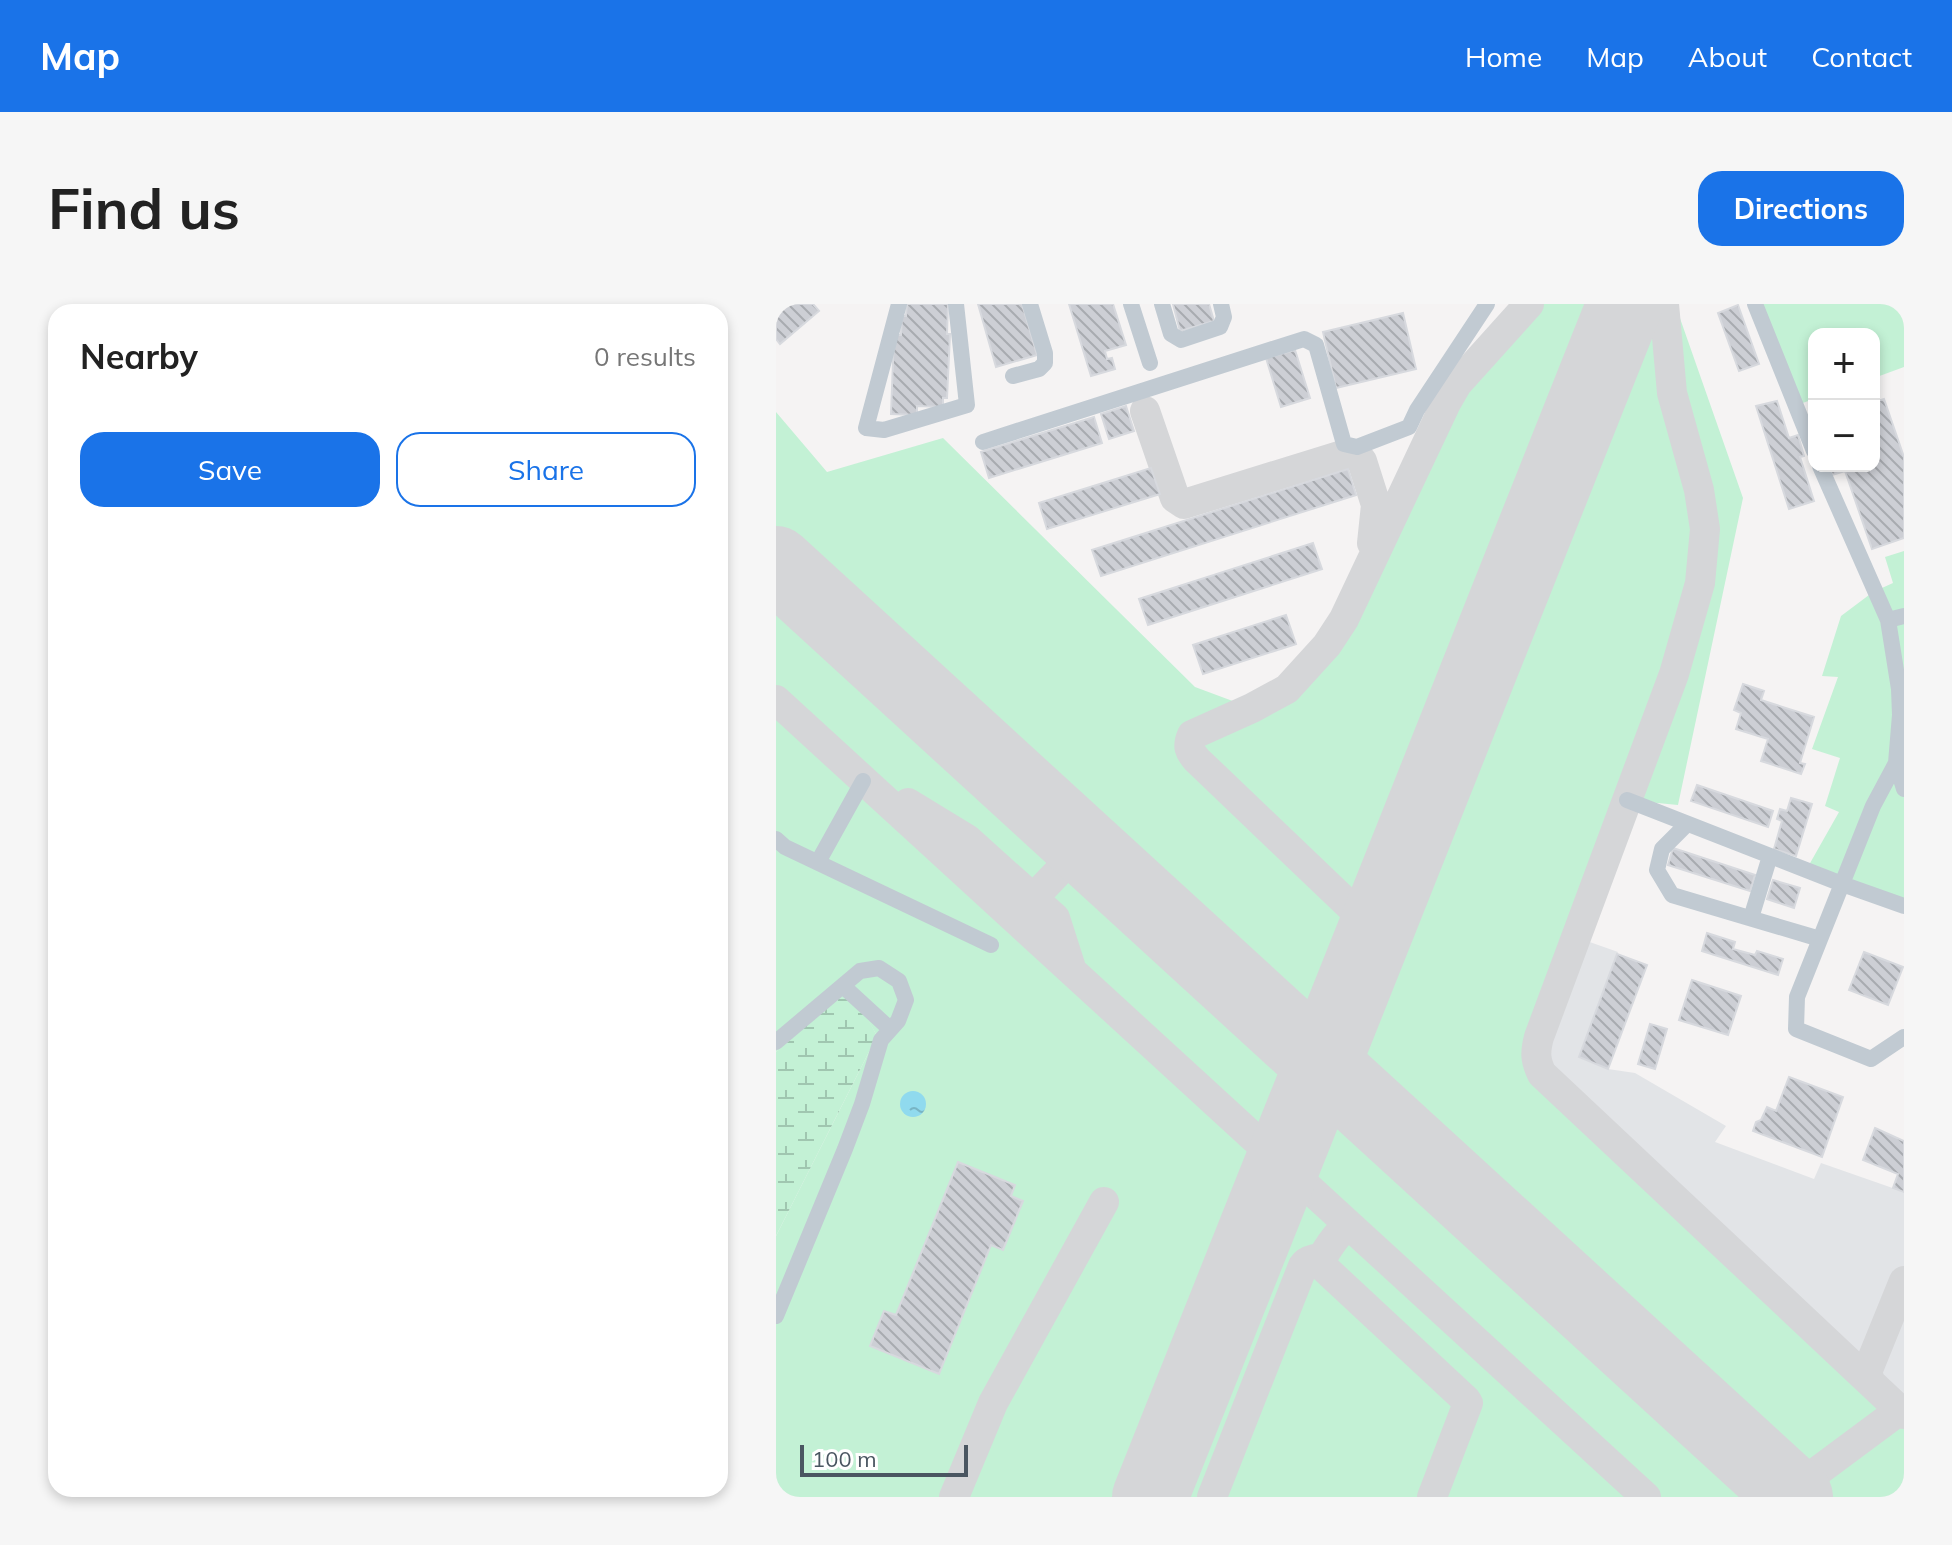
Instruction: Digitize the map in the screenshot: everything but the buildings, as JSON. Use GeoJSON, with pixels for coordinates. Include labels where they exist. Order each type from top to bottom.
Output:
{"type":"FeatureCollection","features":[{"type":"Feature","properties":{"kind":"street"},"geometry":{"type":"LineString","coordinates":[[899,304],[866,428],[884,430],[967,405],[956,304]]}},
{"type":"Feature","properties":{"kind":"street"},"geometry":{"type":"LineString","coordinates":[[1013,376],[1039,369],[1045,363],[1045,353],[1030,304]]}},
{"type":"Feature","properties":{"kind":"street"},"geometry":{"type":"LineString","coordinates":[[1131,304],[1150,363]]}},
{"type":"Feature","properties":{"kind":"street"},"geometry":{"type":"LineString","coordinates":[[1162,304],[1171,334],[1181,340],[1220,327],[1224,317],[1221,304]]}},
{"type":"Feature","properties":{"kind":"street"},"geometry":{"type":"LineString","coordinates":[[983,442],[1304,339],[1316,345],[1344,444],[1357,447],[1409,427],[1487,304]]}},
{"type":"Feature","properties":{"kind":"street"},"geometry":{"type":"LineString","coordinates":[[1755,304],[1808,436]]}},
{"type":"Feature","properties":{"kind":"street"},"geometry":{"type":"LineString","coordinates":[[1823,472],[1896,618],[1900,715],[1896,763],[1904,789]]}},
{"type":"Feature","properties":{"kind":"street"},"geometry":{"type":"LineString","coordinates":[[1896,763],[1873,806],[1797,997],[1796,1029],[1871,1059],[1904,1037]]}},
{"type":"Feature","properties":{"kind":"street"},"geometry":{"type":"LineString","coordinates":[[818,862],[863,781]]}},
{"type":"Feature","properties":{"kind":"street"},"geometry":{"type":"LineString","coordinates":[[1627,800],[1904,906]]}},
{"type":"Feature","properties":{"kind":"street"},"geometry":{"type":"LineString","coordinates":[[1687,824],[1662,849],[1657,870],[1672,895],[1820,939]]}},
{"type":"Feature","properties":{"kind":"street"},"geometry":{"type":"LineString","coordinates":[[776,839],[785,847],[991,945]]}},
{"type":"Feature","properties":{"kind":"street"},"geometry":{"type":"LineString","coordinates":[[1751,918],[1770,856]]}},
{"type":"Feature","properties":{"kind":"street"},"geometry":{"type":"LineString","coordinates":[[776,1042],[860,971],[879,968],[899,981],[906,1000],[898,1021],[886,1034],[849,1138],[776,1316]]}},
{"type":"Feature","properties":{"kind":"street"},"geometry":{"type":"LineString","coordinates":[[843,986],[886,1034]]}},
{"type":"Feature","properties":{"kind":"shaded area"},"geometry":{"type":"Polygon","coordinates":[[[1567,934],[1618,952],[1580,1058],[1608,1069],[1635,1073],[1726,1126],[1715,1142],[1814,1179],[1821,1163],[1904,1192],[1904,1426],[1530,1077],[1524,1068],[1526,1044],[1567,934]]]}},
{"type":"Feature","properties":{"kind":"green space"},"geometry":{"type":"Polygon","coordinates":[[[1529,304],[1675,304],[1743,498],[1678,805],[1627,800],[1567,934],[1526,1044],[1526,1069],[1530,1077],[1904,1426],[1904,1497],[776,1497],[776,1236],[877,1036],[850,988],[776,1052],[776,412],[827,472],[943,438],[1195,687],[1238,703],[1287,689],[1327,645],[1344,619],[1457,384],[1529,304]]]}},
{"type":"Feature","properties":{"kind":"green space"},"geometry":{"type":"Polygon","coordinates":[[[1755,304],[1904,304],[1904,367],[1880,376],[1880,328],[1808,328],[1808,401],[1797,405],[1755,304]]]}},
{"type":"Feature","properties":{"kind":"green space"},"geometry":{"type":"Polygon","coordinates":[[[1904,551],[1904,904],[1805,872],[1839,812],[1825,806],[1840,758],[1812,749],[1838,677],[1822,676],[1841,616],[1873,592],[1893,583],[1885,557],[1904,551]]]}},
{"type":"Feature","properties":{"kind":"green space"},"geometry":{"type":"Polygon","coordinates":[[[851,987],[877,1036],[776,1236],[776,1052],[851,987]]]}},
{"type":"Feature","properties":{"kind":"water"},"geometry":{"type":"Polygon","coordinates":[[[913,1091],[922,1095],[926,1104],[922,1113],[913,1117],[904,1113],[900,1104],[904,1095],[913,1091]]]}},
{"type":"Feature","properties":{"kind":"taxiway"},"geometry":{"type":"LineString","coordinates":[[1376,931],[1197,760],[1189,745],[1192,735],[1287,689],[1327,645],[1344,619],[1457,384],[1529,304]]}},
{"type":"Feature","properties":{"kind":"taxiway"},"geometry":{"type":"LineString","coordinates":[[1664,304],[1672,393],[1699,490],[1705,529],[1700,583],[1674,674],[1539,1037],[1537,1060],[1542,1074],[1904,1414]]}},
{"type":"Feature","properties":{"kind":"taxiway"},"geometry":{"type":"LineString","coordinates":[[1145,411],[1175,498],[1184,504],[1339,456],[1357,455],[1362,461],[1376,505],[1372,543]]}},
{"type":"Feature","properties":{"kind":"taxiway"},"geometry":{"type":"LineString","coordinates":[[776,700],[1646,1497]]}},
{"type":"Feature","properties":{"kind":"taxiway"},"geometry":{"type":"LineString","coordinates":[[908,803],[967,839],[1055,918],[1071,968]]}},
{"type":"Feature","properties":{"kind":"taxiway"},"geometry":{"type":"LineString","coordinates":[[1021,911],[1084,845]]}},
{"type":"Feature","properties":{"kind":"taxiway"},"geometry":{"type":"LineString","coordinates":[[954,1497],[993,1403],[1104,1202]]}},
{"type":"Feature","properties":{"kind":"taxiway"},"geometry":{"type":"LineString","coordinates":[[1353,1229],[1346,1228],[1339,1234],[1320,1264],[1468,1403],[1432,1497]]}},
{"type":"Feature","properties":{"kind":"taxiway"},"geometry":{"type":"LineString","coordinates":[[1212,1497],[1303,1266],[1322,1256]]}},
{"type":"Feature","properties":{"kind":"taxiway"},"geometry":{"type":"LineString","coordinates":[[1870,1381],[1867,1372],[1904,1281]]}},
{"type":"Feature","properties":{"kind":"taxiway"},"geometry":{"type":"LineString","coordinates":[[1783,1497],[1900,1410]]}},
{"type":"Feature","properties":{"kind":"runway"},"geometry":{"type":"LineString","coordinates":[[1150,1497],[1625,304]]}},
{"type":"Feature","properties":{"kind":"runway"},"geometry":{"type":"LineString","coordinates":[[776,564],[1795,1497]]}}]}
